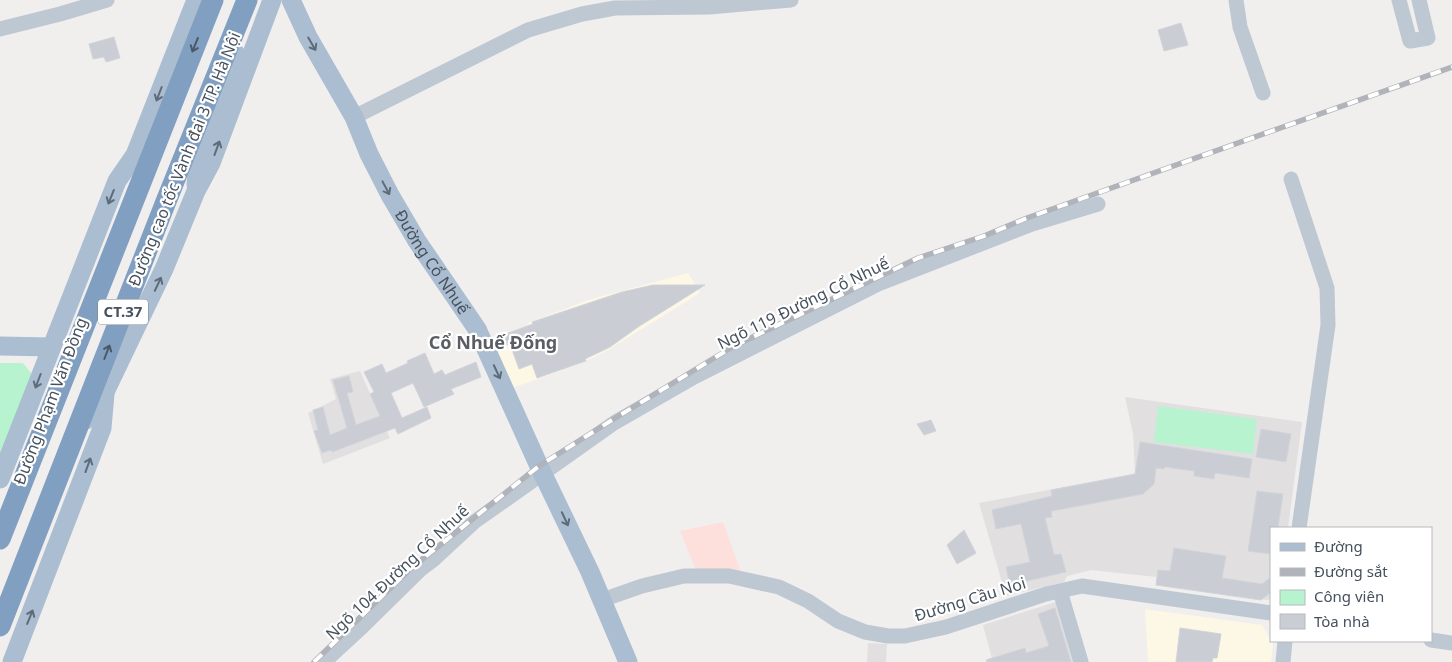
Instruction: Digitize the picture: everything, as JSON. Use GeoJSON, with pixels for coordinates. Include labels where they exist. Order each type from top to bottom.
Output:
{"type":"FeatureCollection","features":[{"type":"Feature","properties":{"kind":"highway","name":"Đường cao tốc Vành đai 3 TP. Hà Nội"},"geometry":{"type":"LineString","coordinates":[[0,539],[213,0]]}},
{"type":"Feature","properties":{"kind":"highway","name":"Đường cao tốc Vành đai 3 TP. Hà Nội"},"geometry":{"type":"LineString","coordinates":[[0,626],[247,0]]}},
{"type":"Feature","properties":{"kind":"main road","name":"Đường Phạm Văn Đồng"},"geometry":{"type":"LineString","coordinates":[[0,479],[118,181],[134,155],[196,0]]}},
{"type":"Feature","properties":{"kind":"main road"},"geometry":{"type":"LineString","coordinates":[[196,192],[198,160],[255,0]]}},
{"type":"Feature","properties":{"kind":"main road"},"geometry":{"type":"LineString","coordinates":[[0,637],[85,422],[106,390],[164,269],[196,192],[211,163],[272,0]]}},
{"type":"Feature","properties":{"kind":"main road","name":"Đường Cổ Nhuế"},"geometry":{"type":"LineString","coordinates":[[290,0],[308,37],[354,117],[369,154],[390,195],[417,241],[477,329],[590,572],[628,662]]}},
{"type":"Feature","properties":{"kind":"main road","name":"Đường Phạm Văn Đồng"},"geometry":{"type":"LineString","coordinates":[[0,532],[132,185],[134,155]]}},
{"type":"Feature","properties":{"kind":"main road"},"geometry":{"type":"LineString","coordinates":[[0,346],[52,347]]}},
{"type":"Feature","properties":{"kind":"main road"},"geometry":{"type":"LineString","coordinates":[[12,662],[102,428],[106,390]]}},
{"type":"Feature","properties":{"kind":"street"},"geometry":{"type":"LineString","coordinates":[[0,29],[107,0]]}},
{"type":"Feature","properties":{"kind":"street"},"geometry":{"type":"LineString","coordinates":[[354,117],[528,30],[582,14],[615,8],[703,7],[791,0]]}},
{"type":"Feature","properties":{"kind":"street"},"geometry":{"type":"LineString","coordinates":[[1236,0],[1240,27],[1263,93]]}},
{"type":"Feature","properties":{"kind":"street"},"geometry":{"type":"LineString","coordinates":[[1399,0],[1410,41],[1428,38],[1419,0]]}},
{"type":"Feature","properties":{"kind":"street"},"geometry":{"type":"LineString","coordinates":[[1291,179],[1327,288],[1328,325],[1299,527]]}},
{"type":"Feature","properties":{"kind":"street","name":"Ngõ 119 Đường Cổ Nhuế"},"geometry":{"type":"LineString","coordinates":[[544,474],[614,423],[694,377],[886,277],[919,263],[1032,224],[1098,204]]}},
{"type":"Feature","properties":{"kind":"street","name":"Ngõ 104 Đường Cổ Nhuế"},"geometry":{"type":"LineString","coordinates":[[324,662],[421,569],[474,522],[544,474]]}},
{"type":"Feature","properties":{"kind":"street","name":"Đường Cầu Noi"},"geometry":{"type":"LineString","coordinates":[[602,600],[642,586],[684,576],[729,576],[779,587],[808,601],[838,621],[865,632],[888,636],[906,636],[946,628],[1006,607],[1082,586],[1270,613]]}},
{"type":"Feature","properties":{"kind":"street"},"geometry":{"type":"LineString","coordinates":[[1060,591],[1081,662]]}},
{"type":"Feature","properties":{"kind":"street"},"geometry":{"type":"LineString","coordinates":[[1432,640],[1452,643]]}},
{"type":"Feature","properties":{"kind":"street"},"geometry":{"type":"LineString","coordinates":[[1283,662],[1285,642]]}},
{"type":"Feature","properties":{"kind":"shaded area"},"geometry":{"type":"Polygon","coordinates":[[[688,273],[700,293],[608,350],[580,364],[512,388],[496,350],[532,337],[528,323],[588,300],[688,273]]]}},
{"type":"Feature","properties":{"kind":"shaded area"},"geometry":{"type":"Polygon","coordinates":[[[360,371],[390,438],[323,464],[308,413],[336,399],[330,379],[360,371]]]}},
{"type":"Feature","properties":{"kind":"shaded area"},"geometry":{"type":"Polygon","coordinates":[[[1125,397],[1302,422],[1288,527],[1270,527],[1270,599],[1268,600],[1156,585],[1157,577],[1091,570],[1067,576],[1064,582],[1006,596],[979,503],[1135,474],[1133,434],[1125,397]]]}},
{"type":"Feature","properties":{"kind":"shaded area"},"geometry":{"type":"Polygon","coordinates":[[[723,522],[742,575],[697,572],[680,531],[723,522]]]}},
{"type":"Feature","properties":{"kind":"shaded area"},"geometry":{"type":"Polygon","coordinates":[[[1059,601],[1078,662],[993,662],[983,625],[1059,601]]]}},
{"type":"Feature","properties":{"kind":"shaded area"},"geometry":{"type":"Polygon","coordinates":[[[1145,609],[1262,625],[1270,638],[1270,642],[1273,643],[1271,662],[1148,662],[1145,609]]]}},
{"type":"Feature","properties":{"kind":"shaded area"},"geometry":{"type":"Polygon","coordinates":[[[868,643],[887,644],[886,662],[867,662],[868,643]]]}},
{"type":"Feature","properties":{"kind":"green space"},"geometry":{"type":"Polygon","coordinates":[[[0,363],[23,363],[34,377],[0,464],[0,363]]]}},
{"type":"Feature","properties":{"kind":"green space"},"geometry":{"type":"Polygon","coordinates":[[[1158,406],[1257,419],[1253,454],[1154,442],[1158,406]]]}},
{"type":"Feature","properties":{"kind":"building"},"geometry":{"type":"Polygon","coordinates":[[[1181,23],[1188,45],[1164,51],[1158,30],[1181,23]]]}},
{"type":"Feature","properties":{"kind":"building"},"geometry":{"type":"Polygon","coordinates":[[[114,37],[120,58],[106,62],[104,57],[93,59],[89,44],[114,37]]]}},
{"type":"Feature","properties":{"kind":"building"},"geometry":{"type":"Polygon","coordinates":[[[653,285],[705,285],[610,347],[585,359],[586,361],[537,378],[532,364],[519,369],[510,344],[503,346],[500,336],[533,324],[532,322],[622,292],[653,285]]]}},
{"type":"Feature","properties":{"kind":"building"},"geometry":{"type":"Polygon","coordinates":[[[425,353],[434,374],[442,370],[445,375],[476,362],[481,377],[451,389],[454,394],[424,407],[413,383],[391,393],[402,418],[427,407],[431,418],[398,434],[395,428],[332,452],[331,450],[322,453],[314,431],[318,430],[313,410],[323,407],[330,435],[347,428],[333,380],[349,376],[353,392],[347,393],[356,425],[380,416],[370,394],[374,392],[364,372],[382,364],[386,373],[425,353]]]}},
{"type":"Feature","properties":{"kind":"building"},"geometry":{"type":"Polygon","coordinates":[[[931,420],[936,431],[924,435],[917,424],[931,420]]]}},
{"type":"Feature","properties":{"kind":"building"},"geometry":{"type":"Polygon","coordinates":[[[1261,429],[1291,434],[1286,462],[1256,457],[1261,429]]]}},
{"type":"Feature","properties":{"kind":"building"},"geometry":{"type":"Polygon","coordinates":[[[1140,442],[1252,459],[1249,478],[1215,473],[1214,479],[1194,476],[1194,471],[1165,467],[1164,469],[1156,468],[1154,484],[1143,494],[1052,511],[1052,517],[1045,518],[1054,555],[1061,554],[1066,572],[1010,585],[1006,567],[1030,562],[1021,524],[996,529],[992,510],[1052,496],[1051,490],[1135,474],[1140,442]]]}},
{"type":"Feature","properties":{"kind":"building"},"geometry":{"type":"Polygon","coordinates":[[[1257,491],[1283,494],[1278,527],[1270,527],[1270,554],[1248,551],[1257,491]]]}},
{"type":"Feature","properties":{"kind":"building"},"geometry":{"type":"Polygon","coordinates":[[[964,530],[976,553],[957,564],[947,545],[964,530]]]}},
{"type":"Feature","properties":{"kind":"building"},"geometry":{"type":"Polygon","coordinates":[[[1174,548],[1226,556],[1222,578],[1262,584],[1270,578],[1270,593],[1261,600],[1156,585],[1158,570],[1170,571],[1174,548]]]}},
{"type":"Feature","properties":{"kind":"building"},"geometry":{"type":"Polygon","coordinates":[[[1055,608],[1071,662],[987,662],[986,660],[1025,648],[1026,653],[1049,646],[1038,614],[1055,608]]]}},
{"type":"Feature","properties":{"kind":"building"},"geometry":{"type":"Polygon","coordinates":[[[1180,628],[1221,634],[1217,658],[1213,658],[1212,662],[1176,662],[1180,628]]]}},
{"type":"Feature","properties":{"kind":"railway"},"geometry":{"type":"LineString","coordinates":[[314,662],[410,569],[539,466],[734,346],[918,258],[984,236],[1027,218],[1452,67]]}},
{"type":"Feature","properties":{"kind":"district","name":"Cổ Nhuế Đống"},"geometry":{"type":"Point","coordinates":[493,343]}}]}
